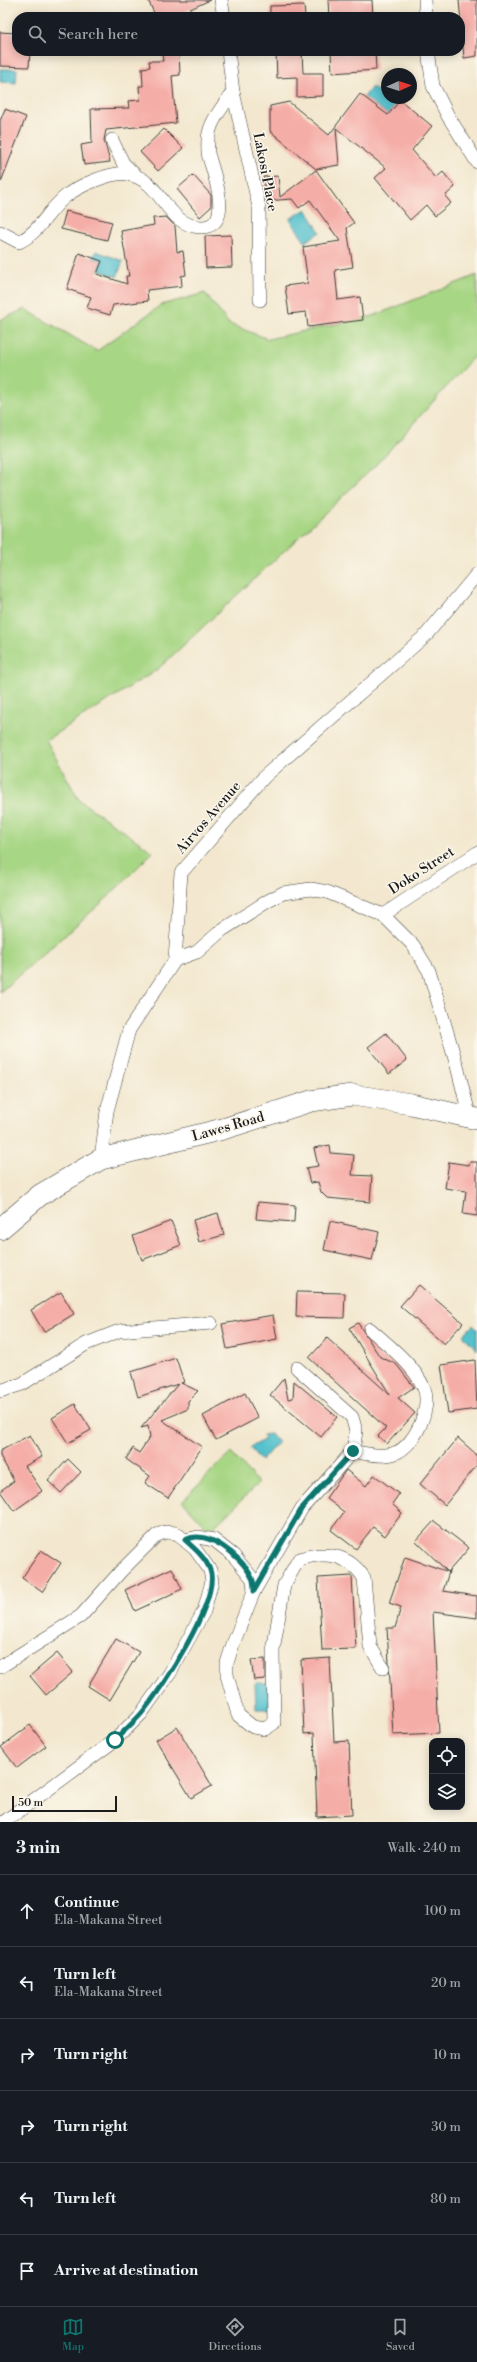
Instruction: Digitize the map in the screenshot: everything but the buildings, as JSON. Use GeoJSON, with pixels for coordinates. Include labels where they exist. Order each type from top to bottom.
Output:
{"type":"FeatureCollection","features":[{"type":"Feature","properties":{"kind":"main road","name":"Lawes Road"},"geometry":{"type":"LineString","coordinates":[[0,1229],[40,1194],[101,1159],[223,1129],[311,1101],[352,1095],[410,1104],[474,1119]]}},
{"type":"Feature","properties":{"kind":"street"},"geometry":{"type":"LineString","coordinates":[[221,0],[223,12]]}},
{"type":"Feature","properties":{"kind":"street"},"geometry":{"type":"LineString","coordinates":[[425,0],[426,12]]}},
{"type":"Feature","properties":{"kind":"street","name":"Lakosi Place"},"geometry":{"type":"LineString","coordinates":[[229,56],[233,92],[259,207],[260,300]]}},
{"type":"Feature","properties":{"kind":"street"},"geometry":{"type":"LineString","coordinates":[[429,56],[433,86],[448,116],[477,162]]}},
{"type":"Feature","properties":{"kind":"street"},"geometry":{"type":"LineString","coordinates":[[0,232],[19,242],[31,236],[66,196],[98,179],[127,173],[144,179],[154,187],[169,210],[187,223],[202,227],[215,221],[220,208],[220,196],[208,155],[208,138],[211,122],[233,92]]}},
{"type":"Feature","properties":{"kind":"street"},"geometry":{"type":"LineString","coordinates":[[112,140],[123,163],[136,176]]}},
{"type":"Feature","properties":{"kind":"street","name":"Airvos Avenue"},"geometry":{"type":"LineString","coordinates":[[101,1159],[107,1111],[129,1030],[175,960],[181,873],[265,776],[426,634],[477,574]]}},
{"type":"Feature","properties":{"kind":"street","name":"Doko Street"},"geometry":{"type":"LineString","coordinates":[[383,914],[477,853]]}},
{"type":"Feature","properties":{"kind":"street"},"geometry":{"type":"LineString","coordinates":[[175,960],[197,952],[222,930],[268,900],[283,893],[311,889],[327,892],[383,914],[413,944],[429,971],[474,1119]]}},
{"type":"Feature","properties":{"kind":"street"},"geometry":{"type":"LineString","coordinates":[[0,1391],[22,1384],[86,1344],[119,1331],[211,1323]]}},
{"type":"Feature","properties":{"kind":"street"},"geometry":{"type":"LineString","coordinates":[[353,1451],[372,1455],[394,1454],[407,1446],[422,1421],[425,1404],[424,1389],[415,1373],[398,1354],[370,1329]]}},
{"type":"Feature","properties":{"kind":"street"},"geometry":{"type":"LineString","coordinates":[[297,1368],[352,1417],[356,1431],[353,1451],[302,1508],[254,1591],[233,1644],[227,1669],[238,1715],[252,1727],[265,1729],[274,1722],[273,1652],[284,1585],[299,1559],[313,1555],[329,1554],[345,1558],[359,1569],[364,1578],[370,1646],[383,1668]]}},
{"type":"Feature","properties":{"kind":"street"},"geometry":{"type":"LineString","coordinates":[[0,1667],[81,1616],[121,1570],[157,1535],[166,1532],[176,1533],[204,1559],[210,1570],[212,1581],[204,1611],[170,1673],[141,1714],[115,1740],[4,1822]]}},
{"type":"Feature","properties":{"kind":"street"},"geometry":{"type":"LineString","coordinates":[[185,1540],[198,1537],[214,1540],[233,1555],[251,1574],[254,1591]]}},
{"type":"Feature","properties":{"kind":"green space"},"geometry":{"type":"Polygon","coordinates":[[[477,275],[477,353],[375,466],[158,669],[46,740],[79,800],[153,852],[107,898],[0,992],[0,320],[25,309],[97,351],[161,305],[205,293],[229,324],[268,339],[373,316],[477,275]]]}},
{"type":"Feature","properties":{"kind":"green space"},"geometry":{"type":"Polygon","coordinates":[[[231,1453],[259,1483],[210,1531],[182,1501],[231,1453]]]}},
{"type":"Feature","properties":{"kind":"water"},"geometry":{"type":"Polygon","coordinates":[[[0,69],[17,69],[16,83],[0,82],[0,69]]]}},
{"type":"Feature","properties":{"kind":"water"},"geometry":{"type":"Polygon","coordinates":[[[372,87],[381,93],[381,104],[396,104],[388,115],[364,97],[372,87]]]}},
{"type":"Feature","properties":{"kind":"water"},"geometry":{"type":"Polygon","coordinates":[[[306,209],[320,232],[305,242],[290,219],[306,209]]]}},
{"type":"Feature","properties":{"kind":"water"},"geometry":{"type":"Polygon","coordinates":[[[96,251],[123,261],[117,277],[98,270],[102,261],[93,258],[96,251]]]}},
{"type":"Feature","properties":{"kind":"water"},"geometry":{"type":"Polygon","coordinates":[[[473,1325],[477,1329],[477,1350],[463,1335],[473,1325]]]}},
{"type":"Feature","properties":{"kind":"water"},"geometry":{"type":"Polygon","coordinates":[[[271,1434],[278,1442],[261,1461],[250,1448],[265,1439],[263,1435],[271,1434]]]}},
{"type":"Feature","properties":{"kind":"water"},"geometry":{"type":"Polygon","coordinates":[[[255,1683],[269,1683],[270,1709],[256,1709],[255,1683]]]}},
{"type":"Feature","properties":{"kind":"route"},"geometry":{"type":"LineString","coordinates":[[115,1740],[141,1714],[170,1673],[204,1611],[212,1581],[210,1570],[204,1559],[185,1540],[190,1537],[207,1537],[214,1540],[233,1555],[251,1574],[254,1591],[302,1508],[336,1468],[353,1451]]}}]}
